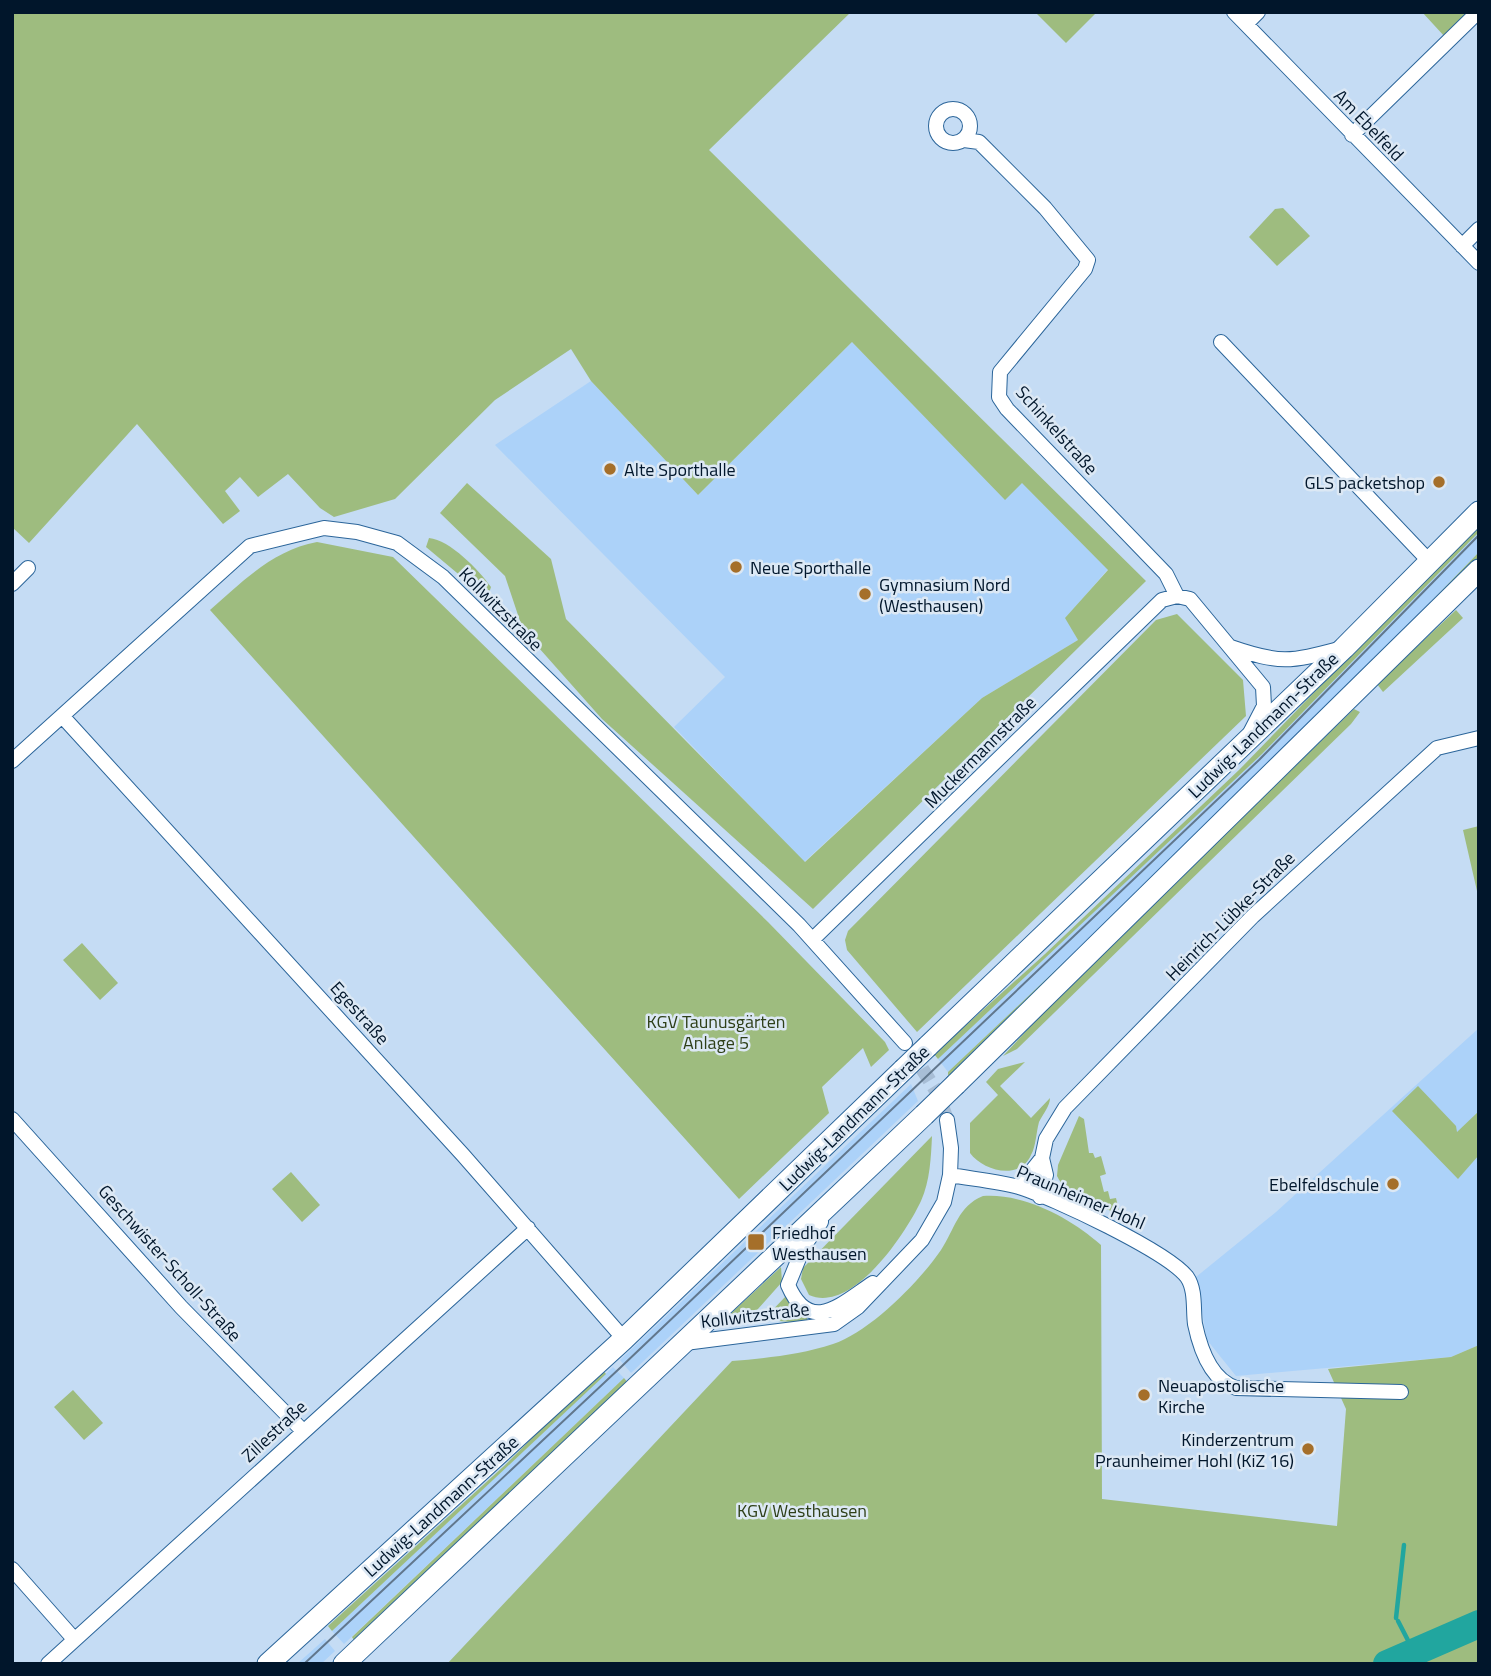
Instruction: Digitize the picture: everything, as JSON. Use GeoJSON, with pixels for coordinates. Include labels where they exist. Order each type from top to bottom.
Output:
{"type":"FeatureCollection","features":[{"type":"Feature","properties":{"kind":"main road","name":"Ludwig-Landmann-Straße"},"geometry":{"type":"LineString","coordinates":[[268,1664],[624,1339],[1344,648],[1479,512]]}},
{"type":"Feature","properties":{"kind":"main road"},"geometry":{"type":"LineString","coordinates":[[344,1664],[519,1495],[834,1203],[1479,570]]}},
{"type":"Feature","properties":{"kind":"street","name":"Am Ebelfeld"},"geometry":{"type":"LineString","coordinates":[[1234,12],[1479,263]]}},
{"type":"Feature","properties":{"kind":"street"},"geometry":{"type":"LineString","coordinates":[[1245,24],[1258,12]]}},
{"type":"Feature","properties":{"kind":"street"},"geometry":{"type":"LineString","coordinates":[[1352,135],[1478,12]]}},
{"type":"Feature","properties":{"kind":"street","name":"Schinkelstraße"},"geometry":{"type":"LineString","coordinates":[[964,140],[979,142],[1045,208],[1088,260],[1085,268],[1000,372],[999,397],[1007,410],[1166,574],[1177,596],[1190,599],[1263,687],[1264,706],[1245,743]]}},
{"type":"Feature","properties":{"kind":"street"},"geometry":{"type":"LineString","coordinates":[[1462,246],[1479,229]]}},
{"type":"Feature","properties":{"kind":"street"},"geometry":{"type":"LineString","coordinates":[[1221,342],[1429,561]]}},
{"type":"Feature","properties":{"kind":"street","name":"Kollwitzstraße"},"geometry":{"type":"LineString","coordinates":[[12,761],[250,546],[324,528],[357,532],[397,543],[443,577],[813,939],[905,1043]]}},
{"type":"Feature","properties":{"kind":"street"},"geometry":{"type":"LineString","coordinates":[[12,584],[28,568]]}},
{"type":"Feature","properties":{"kind":"street","name":"Muckermannstraße"},"geometry":{"type":"LineString","coordinates":[[813,939],[962,798],[1148,612],[1162,600],[1177,596]]}},
{"type":"Feature","properties":{"kind":"street"},"geometry":{"type":"LineString","coordinates":[[1231,647],[1270,660],[1287,661],[1307,659],[1344,648]]}},
{"type":"Feature","properties":{"kind":"street","name":"Egestraße"},"geometry":{"type":"LineString","coordinates":[[63,717],[528,1228],[624,1339]]}},
{"type":"Feature","properties":{"kind":"street","name":"Heinrich-Lübke-Straße"},"geometry":{"type":"LineString","coordinates":[[1040,1196],[1046,1175],[1042,1158],[1046,1139],[1065,1108],[1253,916],[1437,748],[1479,738]]}},
{"type":"Feature","properties":{"kind":"street","name":"Geschwister-Scholl-Straße"},"geometry":{"type":"LineString","coordinates":[[12,1119],[181,1307],[302,1430]]}},
{"type":"Feature","properties":{"kind":"street","name":"Kollwitzstraße"},"geometry":{"type":"LineString","coordinates":[[684,1343],[834,1324],[858,1307],[922,1240],[944,1202],[950,1175],[951,1148],[947,1120]]}},
{"type":"Feature","properties":{"kind":"street","name":"Heinrich-Lübke-Straße"},"geometry":{"type":"LineString","coordinates":[[1019,1187],[1042,1158]]}},
{"type":"Feature","properties":{"kind":"street","name":"Praunheimer Hohl"},"geometry":{"type":"LineString","coordinates":[[950,1175],[1019,1187],[1144,1244],[1186,1276],[1201,1342],[1214,1373],[1224,1384],[1236,1388],[1401,1392]]}},
{"type":"Feature","properties":{"kind":"street","name":"Kollwitzstraße"},"geometry":{"type":"LineString","coordinates":[[834,1203],[804,1246],[788,1285],[794,1300],[804,1309],[817,1313],[831,1311],[894,1269]]}},
{"type":"Feature","properties":{"kind":"street","name":"Zillestraße"},"geometry":{"type":"LineString","coordinates":[[48,1664],[302,1430],[528,1228]]}},
{"type":"Feature","properties":{"kind":"street"},"geometry":{"type":"LineString","coordinates":[[12,1569],[74,1639]]}},
{"type":"Feature","properties":{"kind":"shaded area","name":"Gymnasium Nord (Westhausen)"},"geometry":{"type":"Polygon","coordinates":[[[852,342],[1005,499],[1022,482],[1108,569],[1066,618],[1078,640],[982,698],[804,862],[674,727],[725,677],[495,445],[591,381],[698,495],[852,342]]]}},
{"type":"Feature","properties":{"kind":"shaded area"},"geometry":{"type":"Polygon","coordinates":[[[1479,532],[1479,552],[1386,647],[1148,883],[948,1072],[938,1059],[1262,754],[1479,532]]]}},
{"type":"Feature","properties":{"kind":"shaded area","name":"Ebelfeldschule"},"geometry":{"type":"Polygon","coordinates":[[[1479,1028],[1479,1111],[1457,1133],[1479,1155],[1479,1345],[1451,1357],[1236,1376],[1207,1340],[1196,1277],[1276,1212],[1479,1028]]]}},
{"type":"Feature","properties":{"kind":"shaded area"},"geometry":{"type":"Polygon","coordinates":[[[911,1084],[918,1101],[631,1373],[620,1360],[911,1084]]]}},
{"type":"Feature","properties":{"kind":"shaded area"},"geometry":{"type":"Polygon","coordinates":[[[613,1367],[624,1378],[344,1644],[332,1631],[613,1367]]]}},
{"type":"Feature","properties":{"kind":"shaded area"},"geometry":{"type":"Polygon","coordinates":[[[325,1639],[335,1651],[321,1664],[297,1664],[325,1639]]]}},
{"type":"Feature","properties":{"kind":"green space"},"geometry":{"type":"Polygon","coordinates":[[[12,12],[851,12],[709,150],[1146,581],[813,909],[602,719],[523,630],[505,576],[440,513],[467,483],[551,559],[566,619],[805,862],[982,698],[1078,640],[1065,618],[1108,570],[1022,483],[1005,500],[852,342],[698,495],[591,381],[571,349],[495,400],[395,499],[334,517],[320,508],[288,474],[258,497],[240,477],[225,491],[240,511],[223,524],[137,424],[29,543],[12,527],[12,12]]]}},
{"type":"Feature","properties":{"kind":"green space"},"geometry":{"type":"Polygon","coordinates":[[[1422,12],[1470,12],[1445,37],[1422,12]]]}},
{"type":"Feature","properties":{"kind":"green space"},"geometry":{"type":"Polygon","coordinates":[[[1036,13],[1095,14],[1066,43],[1036,13]]]}},
{"type":"Feature","properties":{"kind":"green space"},"geometry":{"type":"Polygon","coordinates":[[[1283,208],[1310,236],[1277,266],[1249,237],[1275,209],[1283,208]]]}},
{"type":"Feature","properties":{"kind":"green space"},"geometry":{"type":"Polygon","coordinates":[[[1479,522],[1479,532],[1262,754],[938,1059],[934,1054],[1045,954],[1240,769],[1479,522]]]}},
{"type":"Feature","properties":{"kind":"green space"},"geometry":{"type":"Polygon","coordinates":[[[429,538],[446,544],[472,565],[491,587],[488,596],[426,547],[429,538]]]}},
{"type":"Feature","properties":{"kind":"green space","name":"KGV Taunusgärten Anlage 5"},"geometry":{"type":"Polygon","coordinates":[[[317,542],[393,557],[768,922],[885,1042],[889,1050],[871,1067],[863,1048],[822,1087],[829,1113],[739,1199],[210,610],[259,568],[286,552],[317,542]]]}},
{"type":"Feature","properties":{"kind":"green space"},"geometry":{"type":"Polygon","coordinates":[[[1479,552],[1479,558],[1284,757],[964,1066],[948,1078],[948,1072],[1284,754],[1479,552]]]}},
{"type":"Feature","properties":{"kind":"green space"},"geometry":{"type":"Polygon","coordinates":[[[1456,610],[1463,618],[1383,692],[1377,684],[1456,610]]]}},
{"type":"Feature","properties":{"kind":"green space"},"geometry":{"type":"Polygon","coordinates":[[[1177,614],[1243,680],[1246,716],[917,1032],[847,950],[845,940],[848,931],[1156,620],[1177,614]]]}},
{"type":"Feature","properties":{"kind":"green space"},"geometry":{"type":"Polygon","coordinates":[[[1354,709],[1360,712],[1351,724],[1017,1049],[1003,1056],[1070,984],[1354,709]]]}},
{"type":"Feature","properties":{"kind":"green space"},"geometry":{"type":"Polygon","coordinates":[[[1479,826],[1479,890],[1477,891],[1463,830],[1479,826]]]}},
{"type":"Feature","properties":{"kind":"green space"},"geometry":{"type":"Polygon","coordinates":[[[82,943],[118,983],[100,1000],[63,960],[82,943]]]}},
{"type":"Feature","properties":{"kind":"green space"},"geometry":{"type":"Polygon","coordinates":[[[1025,1062],[1000,1086],[1031,1118],[1050,1098],[1039,1122],[1034,1148],[1026,1163],[1010,1171],[983,1165],[970,1153],[970,1123],[998,1095],[986,1082],[998,1069],[1025,1062]]]}},
{"type":"Feature","properties":{"kind":"green space"},"geometry":{"type":"Polygon","coordinates":[[[1418,1086],[1456,1126],[1457,1132],[1479,1111],[1479,1155],[1458,1179],[1392,1111],[1418,1086]]]}},
{"type":"Feature","properties":{"kind":"green space"},"geometry":{"type":"Polygon","coordinates":[[[1079,1116],[1084,1119],[1089,1153],[1093,1153],[1095,1158],[1101,1156],[1106,1174],[1100,1176],[1104,1192],[1108,1191],[1110,1199],[1116,1198],[1119,1211],[1113,1212],[1081,1198],[1067,1189],[1057,1176],[1058,1165],[1079,1116]]]}},
{"type":"Feature","properties":{"kind":"green space"},"geometry":{"type":"Polygon","coordinates":[[[932,1136],[930,1169],[924,1193],[913,1216],[890,1251],[859,1283],[842,1293],[826,1298],[809,1295],[801,1279],[803,1268],[932,1136]]]}},
{"type":"Feature","properties":{"kind":"green space"},"geometry":{"type":"Polygon","coordinates":[[[291,1172],[320,1205],[302,1222],[272,1189],[291,1172]]]}},
{"type":"Feature","properties":{"kind":"green space","name":"KGV Westhausen"},"geometry":{"type":"Polygon","coordinates":[[[983,1196],[1015,1199],[1046,1209],[1076,1226],[1101,1245],[1102,1499],[1337,1526],[1346,1409],[1328,1369],[1451,1357],[1479,1345],[1479,1664],[447,1664],[732,1361],[808,1351],[833,1344],[863,1329],[893,1304],[920,1276],[941,1250],[962,1212],[983,1196]]]}},
{"type":"Feature","properties":{"kind":"green space"},"geometry":{"type":"Polygon","coordinates":[[[781,1267],[782,1282],[749,1319],[728,1321],[728,1316],[781,1267]]]}},
{"type":"Feature","properties":{"kind":"green space"},"geometry":{"type":"Polygon","coordinates":[[[786,1296],[798,1312],[807,1316],[807,1323],[763,1320],[786,1296]]]}},
{"type":"Feature","properties":{"kind":"green space"},"geometry":{"type":"Polygon","coordinates":[[[602,1369],[606,1374],[332,1631],[328,1626],[504,1466],[602,1369]]]}},
{"type":"Feature","properties":{"kind":"green space"},"geometry":{"type":"Polygon","coordinates":[[[624,1378],[629,1384],[355,1642],[352,1637],[624,1378]]]}},
{"type":"Feature","properties":{"kind":"green space"},"geometry":{"type":"Polygon","coordinates":[[[73,1390],[103,1423],[84,1440],[54,1407],[73,1390]]]}},
{"type":"Feature","properties":{"kind":"waterway"},"geometry":{"type":"LineString","coordinates":[[1396,1618],[1404,1545]]}},
{"type":"Feature","properties":{"kind":"waterway"},"geometry":{"type":"LineString","coordinates":[[1398,1621],[1414,1652]]}},
{"type":"Feature","properties":{"kind":"waterway"},"geometry":{"type":"LineString","coordinates":[[1387,1664],[1479,1624]]}},
{"type":"Feature","properties":{"kind":"tunnel"},"geometry":{"type":"LineString","coordinates":[[911,1051],[938,1094],[947,1120]]}},
{"type":"Feature","properties":{"kind":"tram line"},"geometry":{"type":"LineString","coordinates":[[304,1664],[621,1367],[1259,760],[1479,535]]}},
{"type":"Feature","properties":{"kind":"place","name":"Alte Sporthalle"},"geometry":{"type":"Point","coordinates":[610,469]}},
{"type":"Feature","properties":{"kind":"place","name":"GLS packetshop"},"geometry":{"type":"Point","coordinates":[1439,482]}},
{"type":"Feature","properties":{"kind":"place","name":"Neue Sporthalle"},"geometry":{"type":"Point","coordinates":[736,567]}},
{"type":"Feature","properties":{"kind":"place","name":"Gymnasium Nord (Westhausen)"},"geometry":{"type":"Point","coordinates":[865,594]}},
{"type":"Feature","properties":{"kind":"place","name":"Ebelfeldschule"},"geometry":{"type":"Point","coordinates":[1393,1184]}},
{"type":"Feature","properties":{"kind":"place","name":"Friedhof Westhausen"},"geometry":{"type":"Point","coordinates":[756,1242]}},
{"type":"Feature","properties":{"kind":"place","name":"Neuapostolische Kirche"},"geometry":{"type":"Point","coordinates":[1144,1395]}},
{"type":"Feature","properties":{"kind":"place","name":"Kinderzentrum Praunheimer Hohl (KiZ 16)"},"geometry":{"type":"Point","coordinates":[1308,1449]}}]}
